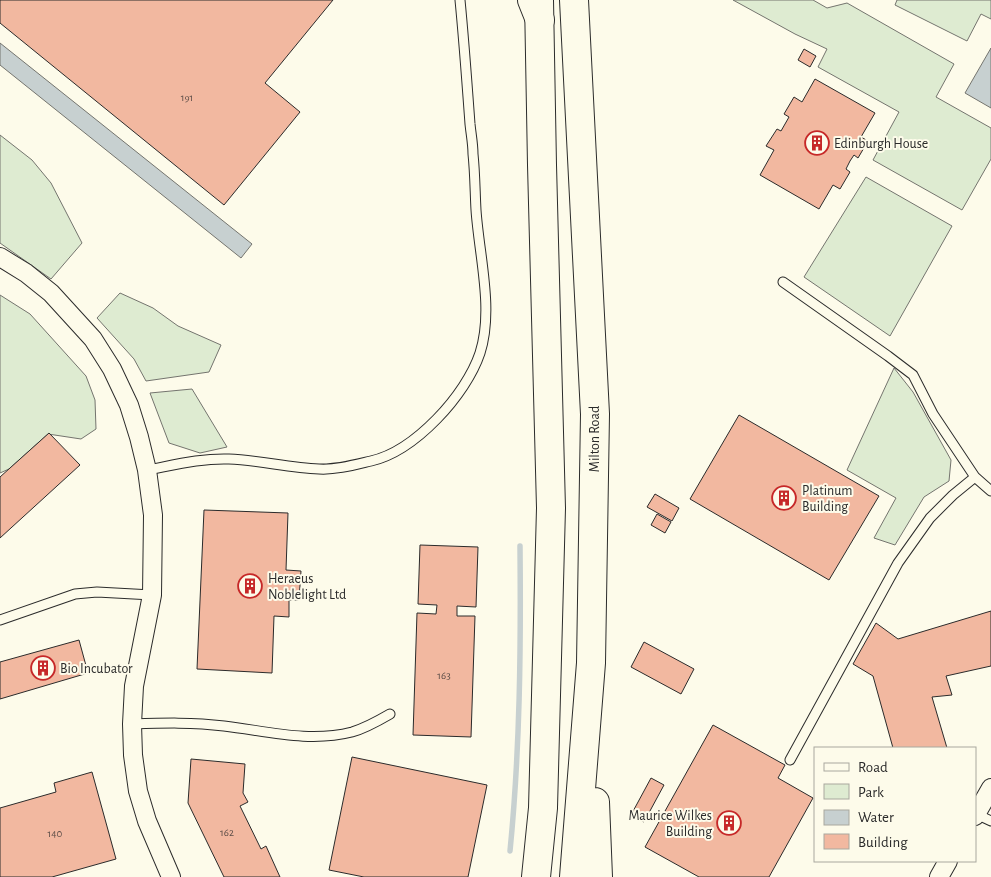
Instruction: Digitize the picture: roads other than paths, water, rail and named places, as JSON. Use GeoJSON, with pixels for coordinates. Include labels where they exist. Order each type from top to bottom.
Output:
{"type":"FeatureCollection","features":[{"type":"Feature","properties":{"kind":"main road","name":"Milton Road"},"geometry":{"type":"LineString","coordinates":[[574,0],[595,414],[591,663],[574,877]]}},
{"type":"Feature","properties":{"kind":"main road"},"geometry":{"type":"LineString","coordinates":[[536,877],[543,808],[551,508],[537,7]]}},
{"type":"Feature","properties":{"kind":"main road"},"geometry":{"type":"LineString","coordinates":[[591,663],[598,877]]}},
{"type":"Feature","properties":{"kind":"street"},"geometry":{"type":"LineString","coordinates":[[0,257],[26,273],[51,293],[93,339],[112,369],[129,405],[147,470],[154,515],[152,595],[134,686],[133,755],[138,791],[157,846],[171,877]]}},
{"type":"Feature","properties":{"kind":"street"},"geometry":{"type":"LineString","coordinates":[[981,817],[991,788]]}},
{"type":"Feature","properties":{"kind":"street"},"geometry":{"type":"LineString","coordinates":[[938,877],[947,862]]}},
{"type":"Feature","properties":{"kind":"lane"},"geometry":{"type":"LineString","coordinates":[[147,470],[221,459],[319,469],[336,468],[374,460],[394,452],[414,439],[446,408],[460,391],[480,352],[486,315],[460,0]]}},
{"type":"Feature","properties":{"kind":"lane"},"geometry":{"type":"LineString","coordinates":[[783,282],[913,375],[933,414],[975,477],[991,491]]}},
{"type":"Feature","properties":{"kind":"lane"},"geometry":{"type":"LineString","coordinates":[[790,760],[898,563],[930,518],[953,495],[975,477]]}},
{"type":"Feature","properties":{"kind":"lane"},"geometry":{"type":"LineString","coordinates":[[0,620],[75,594],[104,592],[152,595]]}},
{"type":"Feature","properties":{"kind":"lane"},"geometry":{"type":"LineString","coordinates":[[132,724],[222,725],[285,736],[322,736],[352,732],[371,725],[390,714]]}},
{"type":"Feature","properties":{"kind":"water"},"geometry":{"type":"Polygon","coordinates":[[[0,43],[252,244],[241,258],[0,65],[0,43]]]}},
{"type":"Feature","properties":{"kind":"water"},"geometry":{"type":"Polygon","coordinates":[[[991,48],[991,108],[965,93],[991,48]]]}},
{"type":"Feature","properties":{"kind":"waterway"},"geometry":{"type":"LineString","coordinates":[[510,851],[519,699],[520,546]]}},
{"type":"Feature","properties":{"kind":"place","name":"Edinburgh House"},"geometry":{"type":"Point","coordinates":[817,143]}},
{"type":"Feature","properties":{"kind":"place","name":"Platinum Building"},"geometry":{"type":"Point","coordinates":[784,498]}},
{"type":"Feature","properties":{"kind":"place","name":"Heraeus Noblelight Ltd"},"geometry":{"type":"Point","coordinates":[250,586]}},
{"type":"Feature","properties":{"kind":"place","name":"Bio Incubator"},"geometry":{"type":"Point","coordinates":[43,668]}},
{"type":"Feature","properties":{"kind":"place","name":"Maurice Wilkes Building"},"geometry":{"type":"Point","coordinates":[729,823]}}]}
